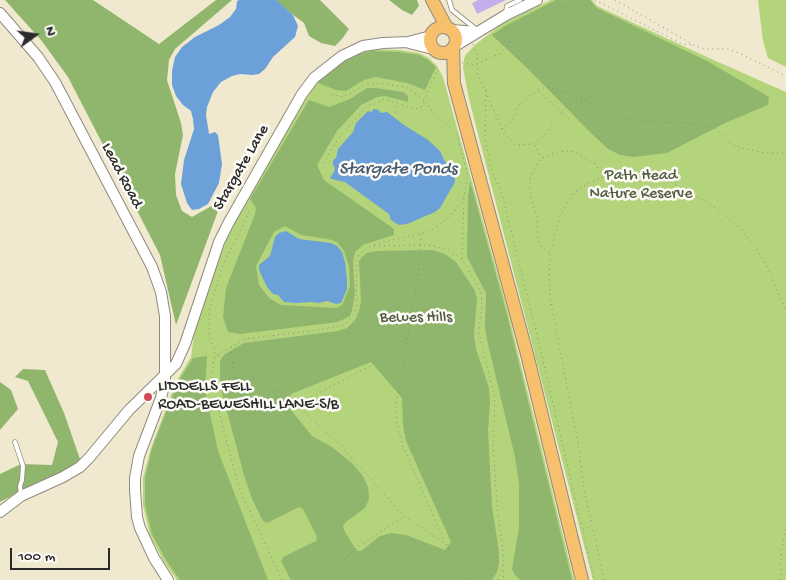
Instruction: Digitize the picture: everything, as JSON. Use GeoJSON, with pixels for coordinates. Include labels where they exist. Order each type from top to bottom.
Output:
{"type":"FeatureCollection","features":[{"type":"Feature","properties":{"kind":"main road"},"geometry":{"type":"LineString","coordinates":[[432,1],[456,39],[454,47],[454,82],[528,358],[582,580]]}},
{"type":"Feature","properties":{"kind":"main road"},"geometry":{"type":"LineString","coordinates":[[432,1],[430,43],[454,82]]}},
{"type":"Feature","properties":{"kind":"main road"},"geometry":{"type":"LineString","coordinates":[[431,35],[440,28],[449,29]]}},
{"type":"Feature","properties":{"kind":"main road"},"geometry":{"type":"LineString","coordinates":[[435,51],[444,53],[454,47]]}},
{"type":"Feature","properties":{"kind":"street"},"geometry":{"type":"LineString","coordinates":[[454,47],[506,15],[537,0]]}},
{"type":"Feature","properties":{"kind":"street","name":"Lead Road"},"geometry":{"type":"LineString","coordinates":[[0,13],[38,57],[55,82],[152,268],[161,292],[165,316],[166,373]]}},
{"type":"Feature","properties":{"kind":"street"},"geometry":{"type":"LineString","coordinates":[[449,29],[479,32]]}},
{"type":"Feature","properties":{"kind":"street","name":"Stargate Lane"},"geometry":{"type":"LineString","coordinates":[[0,512],[21,496],[63,478],[80,467],[129,410],[174,367],[181,354],[219,242],[302,94],[314,78],[342,56],[363,46],[408,42],[431,35]]}},
{"type":"Feature","properties":{"kind":"street","name":"Stargate Lane"},"geometry":{"type":"LineString","coordinates":[[408,42],[435,51]]}},
{"type":"Feature","properties":{"kind":"street"},"geometry":{"type":"LineString","coordinates":[[166,373],[161,398],[136,466],[135,490],[137,517],[140,528],[154,558],[168,580]]}},
{"type":"Feature","properties":{"kind":"lane"},"geometry":{"type":"LineString","coordinates":[[449,0],[452,10],[479,32]]}},
{"type":"Feature","properties":{"kind":"lane"},"geometry":{"type":"LineString","coordinates":[[506,15],[507,6],[520,0]]}},
{"type":"Feature","properties":{"kind":"lane"},"geometry":{"type":"LineString","coordinates":[[15,442],[23,466],[21,496]]}},
{"type":"Feature","properties":{"kind":"path"},"geometry":{"type":"LineString","coordinates":[[615,0],[694,45]]}},
{"type":"Feature","properties":{"kind":"path"},"geometry":{"type":"LineString","coordinates":[[459,62],[477,64],[505,50],[516,31],[528,22],[561,6],[585,6],[595,1],[682,44],[728,49],[786,76]]}},
{"type":"Feature","properties":{"kind":"path"},"geometry":{"type":"LineString","coordinates":[[472,43],[476,52],[478,72],[502,129],[514,144],[533,144],[542,138],[566,107],[589,101]]}},
{"type":"Feature","properties":{"kind":"path"},"geometry":{"type":"LineString","coordinates":[[323,163],[340,136],[368,105],[384,100],[415,109],[421,107],[438,68]]}},
{"type":"Feature","properties":{"kind":"path"},"geometry":{"type":"LineString","coordinates":[[331,94],[341,96],[350,94],[364,85],[376,83],[406,88],[424,100],[431,110],[457,135],[467,173],[464,196],[462,260]]}},
{"type":"Feature","properties":{"kind":"path"},"geometry":{"type":"LineString","coordinates":[[502,129],[512,122],[518,106],[538,90],[551,88],[578,95],[608,114],[640,121],[687,123],[714,128],[729,142],[741,148],[766,152],[786,152]]}},
{"type":"Feature","properties":{"kind":"path"},"geometry":{"type":"LineString","coordinates":[[486,90],[485,137],[491,169],[504,203],[594,580]]}},
{"type":"Feature","properties":{"kind":"path"},"geometry":{"type":"LineString","coordinates":[[538,90],[570,120]]}},
{"type":"Feature","properties":{"kind":"path"},"geometry":{"type":"LineString","coordinates":[[396,113],[397,103]]}},
{"type":"Feature","properties":{"kind":"path"},"geometry":{"type":"LineString","coordinates":[[533,144],[542,158]]}},
{"type":"Feature","properties":{"kind":"path"},"geometry":{"type":"LineString","coordinates":[[550,254],[540,245],[538,239],[536,217],[529,186],[532,171],[542,158],[557,152],[568,151],[574,152],[594,163],[603,177]]}},
{"type":"Feature","properties":{"kind":"path"},"geometry":{"type":"LineString","coordinates":[[604,580],[592,526],[552,310],[549,277],[550,254],[559,219],[573,194],[583,186],[603,177],[639,174],[668,180],[705,201],[724,214],[739,228],[754,245],[767,266],[786,311]]}},
{"type":"Feature","properties":{"kind":"path"},"geometry":{"type":"LineString","coordinates":[[216,355],[231,346],[253,338],[311,331],[340,326],[347,322],[354,314],[356,307],[357,259],[359,254],[371,246],[386,240],[421,234],[442,223],[455,211],[464,196]]}},
{"type":"Feature","properties":{"kind":"path"},"geometry":{"type":"LineString","coordinates":[[240,202],[248,209],[248,215],[222,267],[209,312],[209,335],[216,355],[212,369],[214,393],[236,480],[282,580]]}},
{"type":"Feature","properties":{"kind":"path"},"geometry":{"type":"LineString","coordinates":[[421,234],[418,278],[396,408],[397,424],[403,446],[446,544],[467,580]]}},
{"type":"Feature","properties":{"kind":"path"},"geometry":{"type":"LineString","coordinates":[[371,246],[421,245],[442,248],[456,254],[462,260],[482,295],[480,333],[494,389],[494,456],[497,505],[504,559],[504,580]]}},
{"type":"Feature","properties":{"kind":"path"},"geometry":{"type":"LineString","coordinates":[[292,400],[309,398],[372,365],[408,332]]}},
{"type":"Feature","properties":{"kind":"path"},"geometry":{"type":"LineString","coordinates":[[231,346],[235,380],[252,424],[258,426],[262,422],[269,397],[273,391],[279,390],[339,444],[404,516],[446,544]]}},
{"type":"Feature","properties":{"kind":"path"},"geometry":{"type":"LineString","coordinates":[[216,355],[233,362]]}},
{"type":"Feature","properties":{"kind":"path"},"geometry":{"type":"LineString","coordinates":[[323,580],[361,545],[404,516]]}},
{"type":"Feature","properties":{"kind":"path"},"geometry":{"type":"LineString","coordinates":[[583,530],[592,526]]}},
{"type":"Feature","properties":{"kind":"path"},"geometry":{"type":"LineString","coordinates":[[781,580],[781,554],[786,526]]}},
{"type":"Feature","properties":{"kind":"path"},"geometry":{"type":"LineString","coordinates":[[498,580],[503,568]]}},
{"type":"Feature","properties":{"kind":"green space"},"geometry":{"type":"Polygon","coordinates":[[[5,0],[93,0],[159,44],[216,0],[232,0],[175,49],[169,60],[167,80],[183,135],[175,174],[176,195],[182,211],[192,217],[215,204],[218,211],[176,325],[160,255],[68,77],[41,40],[5,0]]]}},
{"type":"Feature","properties":{"kind":"green space"},"geometry":{"type":"Polygon","coordinates":[[[276,0],[320,0],[349,29],[335,46],[321,43],[309,36],[304,23],[276,0]]]}},
{"type":"Feature","properties":{"kind":"green space"},"geometry":{"type":"Polygon","coordinates":[[[389,0],[417,0],[419,6],[412,15],[389,0]]]}},
{"type":"Feature","properties":{"kind":"green space","name":"Path Head Nature Reserve"},"geometry":{"type":"Polygon","coordinates":[[[551,0],[592,0],[597,6],[786,92],[786,580],[593,580],[469,99],[463,68],[466,54],[502,24],[551,0]]]}},
{"type":"Feature","properties":{"kind":"green space"},"geometry":{"type":"Polygon","coordinates":[[[556,0],[590,0],[597,8],[707,61],[769,97],[768,105],[725,123],[667,153],[633,157],[620,155],[608,149],[492,35],[505,26],[556,0]]]}},
{"type":"Feature","properties":{"kind":"green space"},"geometry":{"type":"Polygon","coordinates":[[[758,0],[786,0],[786,67],[768,58],[763,41],[758,0]]]}},
{"type":"Feature","properties":{"kind":"green space"},"geometry":{"type":"Polygon","coordinates":[[[371,49],[419,53],[429,58],[437,66],[443,77],[507,308],[574,580],[177,580],[164,562],[150,535],[143,505],[143,478],[151,448],[176,382],[191,357],[194,334],[203,302],[227,238],[251,191],[316,83],[342,61],[371,49]]]}},
{"type":"Feature","properties":{"kind":"green space"},"geometry":{"type":"Polygon","coordinates":[[[372,51],[419,55],[436,67],[425,90],[407,83],[376,77],[364,80],[346,91],[336,90],[318,83],[343,62],[359,54],[372,51]]]}},
{"type":"Feature","properties":{"kind":"green space"},"geometry":{"type":"Polygon","coordinates":[[[367,88],[403,92],[408,96],[408,102],[385,96],[377,97],[361,105],[337,131],[317,165],[324,180],[394,229],[394,235],[363,245],[355,252],[353,262],[355,294],[350,316],[338,322],[240,334],[228,332],[223,317],[226,288],[255,214],[256,208],[250,199],[309,100],[329,107],[350,99],[367,88]],[[285,226],[274,232],[256,266],[259,285],[269,298],[281,305],[336,308],[342,305],[350,286],[349,266],[344,251],[337,242],[301,235],[285,226]]]}},
{"type":"Feature","properties":{"kind":"green space"},"geometry":{"type":"Polygon","coordinates":[[[470,181],[505,307],[572,580],[520,580],[512,569],[519,528],[519,484],[515,457],[487,340],[485,328],[486,293],[467,257],[470,181]]]}},
{"type":"Feature","properties":{"kind":"green space","name":"Bewes Hills"},"geometry":{"type":"Polygon","coordinates":[[[432,250],[445,254],[456,262],[474,289],[477,298],[474,335],[476,349],[489,388],[490,401],[488,431],[492,506],[499,552],[497,572],[492,580],[291,580],[281,561],[283,557],[316,541],[317,537],[303,509],[299,507],[267,523],[263,521],[252,499],[220,385],[220,361],[225,354],[244,343],[338,331],[347,328],[355,320],[361,301],[359,261],[367,253],[377,251],[432,250]],[[371,362],[291,394],[288,402],[291,410],[312,436],[332,447],[353,464],[363,476],[368,487],[369,499],[365,508],[343,526],[357,551],[361,551],[380,536],[391,533],[406,535],[445,550],[451,542],[406,441],[403,425],[402,398],[371,362]]]}},
{"type":"Feature","properties":{"kind":"green space"},"geometry":{"type":"Polygon","coordinates":[[[207,356],[205,390],[218,451],[268,580],[180,580],[166,560],[152,534],[145,504],[145,478],[152,448],[178,382],[193,358],[207,356]]]}},
{"type":"Feature","properties":{"kind":"green space"},"geometry":{"type":"Polygon","coordinates":[[[23,369],[45,370],[64,413],[80,459],[70,468],[0,502],[0,474],[21,464],[52,465],[58,442],[28,381],[15,377],[23,369]]]}},
{"type":"Feature","properties":{"kind":"green space"},"geometry":{"type":"Polygon","coordinates":[[[0,382],[11,390],[18,409],[0,430],[0,382]]]}},
{"type":"Feature","properties":{"kind":"water"},"geometry":{"type":"Polygon","coordinates":[[[276,0],[293,15],[298,26],[295,37],[273,57],[259,74],[232,76],[221,82],[213,92],[206,115],[209,134],[215,132],[218,135],[222,164],[219,183],[208,204],[199,209],[192,210],[187,203],[181,184],[184,160],[194,129],[193,119],[191,111],[176,96],[172,85],[175,57],[182,47],[195,37],[230,17],[236,9],[237,1],[276,0]]]}},
{"type":"Feature","properties":{"kind":"water","name":"Stargate Ponds"},"geometry":{"type":"Polygon","coordinates":[[[374,109],[379,110],[380,113],[387,112],[428,140],[440,151],[444,160],[454,171],[455,182],[440,208],[435,212],[407,224],[399,225],[391,220],[389,214],[345,182],[330,178],[334,172],[333,160],[336,158],[338,149],[353,132],[356,123],[368,111],[371,112],[374,109]]]}},
{"type":"Feature","properties":{"kind":"water"},"geometry":{"type":"Polygon","coordinates":[[[286,231],[299,239],[331,243],[342,252],[345,262],[347,289],[341,303],[336,304],[327,301],[319,303],[284,302],[267,287],[259,270],[259,265],[270,256],[275,237],[279,233],[286,231]]]}},
{"type":"Feature","properties":{"kind":"building"},"geometry":{"type":"Polygon","coordinates":[[[478,0],[506,0],[477,14],[472,3],[478,0]]]}},
{"type":"Feature","properties":{"kind":"place","name":"LIDDELLS FELL ROAD-BEWESHILL LANE-S/B"},"geometry":{"type":"Point","coordinates":[148,397]}}]}
